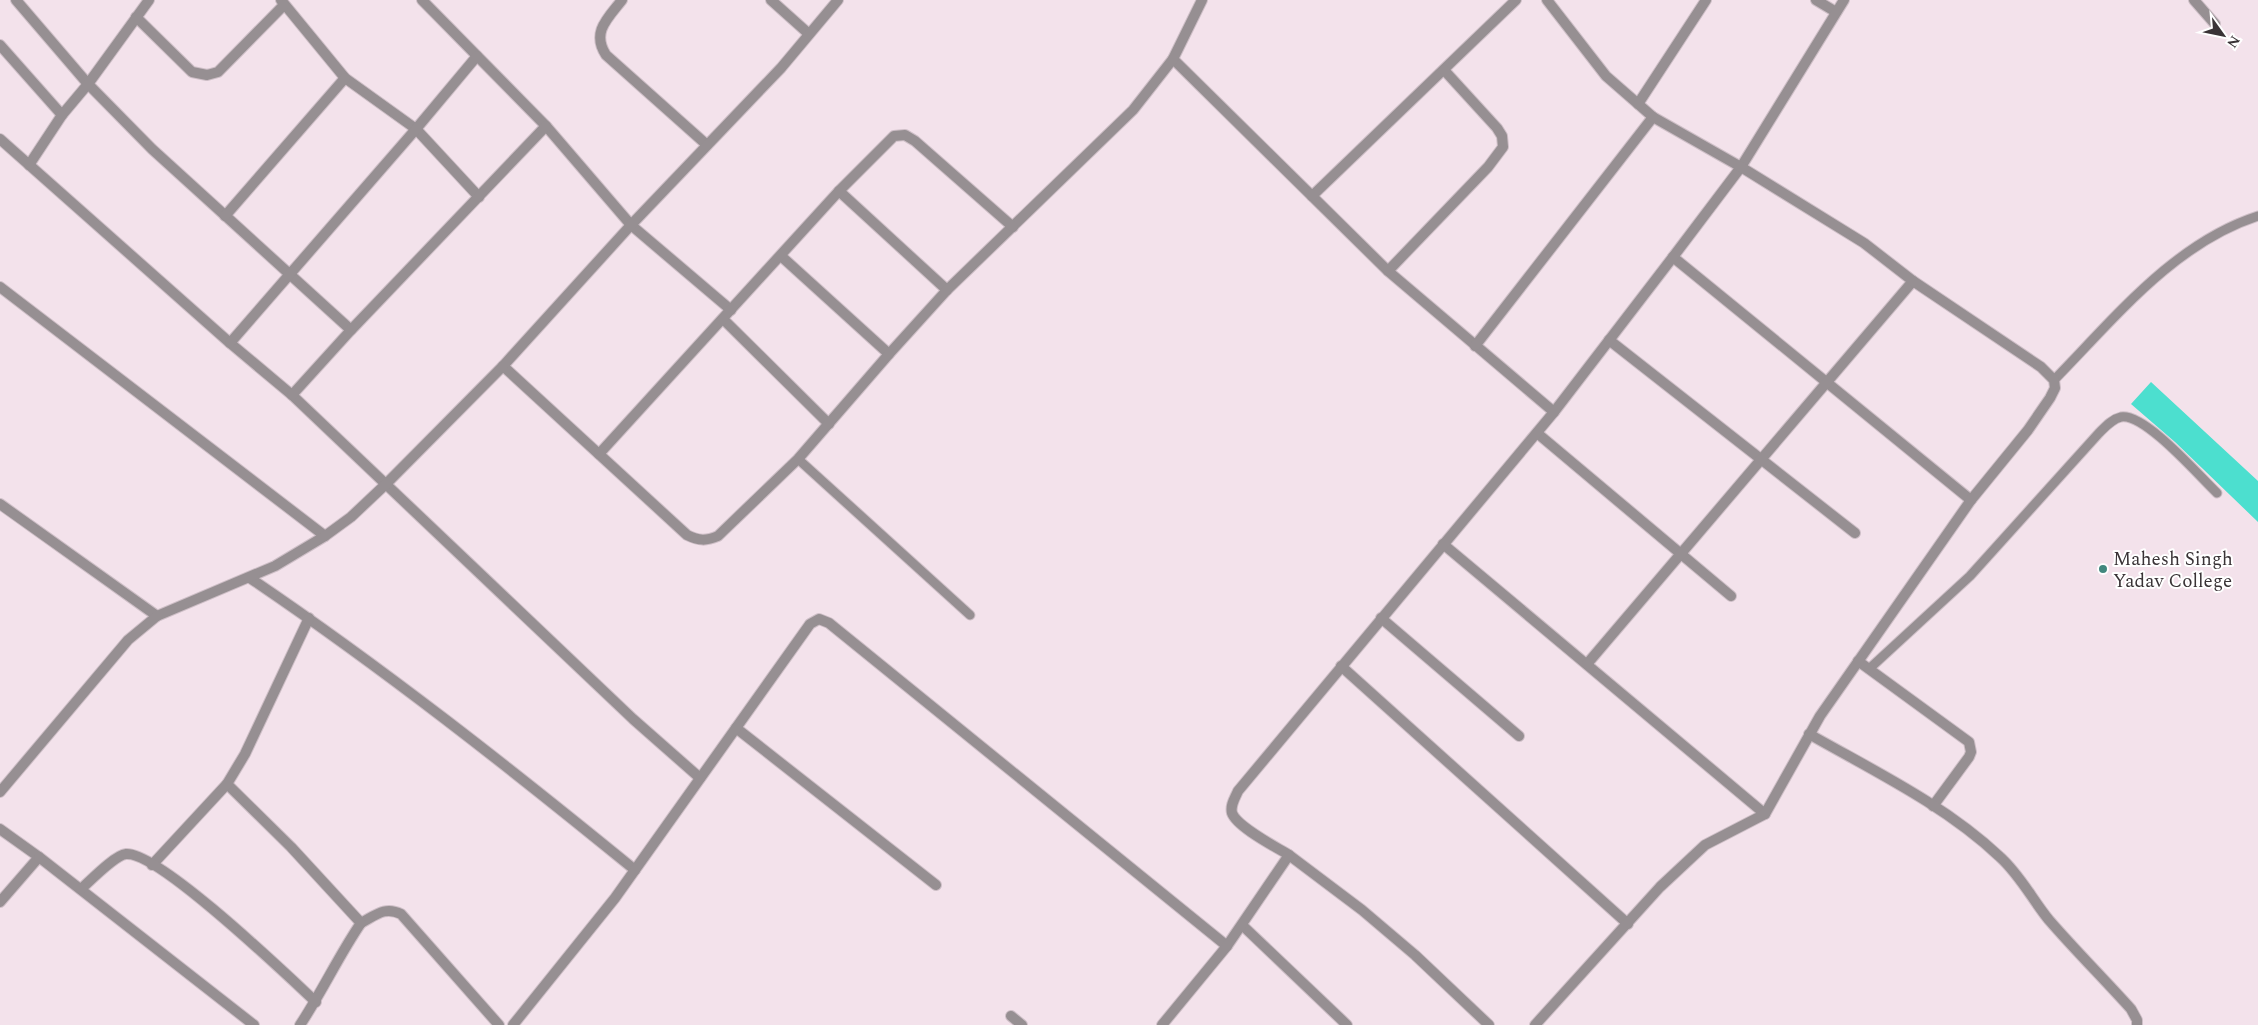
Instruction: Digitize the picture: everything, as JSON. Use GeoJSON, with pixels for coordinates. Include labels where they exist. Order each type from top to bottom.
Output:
{"type":"FeatureCollection","features":[{"type":"Feature","properties":{"kind":"street"},"geometry":{"type":"LineString","coordinates":[[16,0],[88,84],[152,149],[351,330]]}},
{"type":"Feature","properties":{"kind":"street"},"geometry":{"type":"LineString","coordinates":[[29,165],[62,115],[88,84],[149,0]]}},
{"type":"Feature","properties":{"kind":"street"},"geometry":{"type":"LineString","coordinates":[[422,0],[546,126],[631,225],[732,310]]}},
{"type":"Feature","properties":{"kind":"street"},"geometry":{"type":"LineString","coordinates":[[622,0],[601,31],[599,39],[601,47],[606,55],[707,145]]}},
{"type":"Feature","properties":{"kind":"street"},"geometry":{"type":"LineString","coordinates":[[772,0],[809,34]]}},
{"type":"Feature","properties":{"kind":"street"},"geometry":{"type":"LineString","coordinates":[[0,792],[128,640],[157,616],[275,566],[325,536],[351,517],[386,484],[503,366],[631,225],[781,68],[838,0]]}},
{"type":"Feature","properties":{"kind":"street"},"geometry":{"type":"LineString","coordinates":[[503,366],[687,534],[697,540],[707,540],[718,536],[798,459],[888,354],[947,290],[1133,110],[1173,59],[1202,0]]}},
{"type":"Feature","properties":{"kind":"street"},"geometry":{"type":"LineString","coordinates":[[1312,196],[1516,0]]}},
{"type":"Feature","properties":{"kind":"street"},"geometry":{"type":"LineString","coordinates":[[1535,1025],[1660,887],[1705,845],[1765,814],[1810,734],[1858,661],[1971,500],[2028,430],[2055,388],[2054,380],[2041,367],[1913,281],[1864,244],[1741,167],[1653,117],[1606,76],[1547,0]]}},
{"type":"Feature","properties":{"kind":"street"},"geometry":{"type":"LineString","coordinates":[[1638,104],[1706,0]]}},
{"type":"Feature","properties":{"kind":"street"},"geometry":{"type":"LineString","coordinates":[[1816,0],[1836,12]]}},
{"type":"Feature","properties":{"kind":"street"},"geometry":{"type":"LineString","coordinates":[[1489,1025],[1415,955],[1362,910],[1288,855],[1239,822],[1232,813],[1232,803],[1238,791],[1554,412],[1673,257],[1741,167],[1844,0]]}},
{"type":"Feature","properties":{"kind":"street"},"geometry":{"type":"LineString","coordinates":[[2194,0],[2215,24]]}},
{"type":"Feature","properties":{"kind":"street"},"geometry":{"type":"LineString","coordinates":[[136,17],[192,72],[207,75],[218,72],[282,2],[345,78],[416,129],[479,197]]}},
{"type":"Feature","properties":{"kind":"street"},"geometry":{"type":"LineString","coordinates":[[0,45],[62,115]]}},
{"type":"Feature","properties":{"kind":"street"},"geometry":{"type":"LineString","coordinates":[[230,343],[477,56]]}},
{"type":"Feature","properties":{"kind":"street"},"geometry":{"type":"LineString","coordinates":[[1173,59],[1388,271],[1554,412]]}},
{"type":"Feature","properties":{"kind":"street"},"geometry":{"type":"LineString","coordinates":[[1388,271],[1488,167],[1503,147],[1502,136],[1497,128],[1444,70]]}},
{"type":"Feature","properties":{"kind":"street"},"geometry":{"type":"LineString","coordinates":[[225,216],[345,78]]}},
{"type":"Feature","properties":{"kind":"street"},"geometry":{"type":"LineString","coordinates":[[1475,346],[1653,117]]}},
{"type":"Feature","properties":{"kind":"street"},"geometry":{"type":"LineString","coordinates":[[292,395],[351,330],[546,126]]}},
{"type":"Feature","properties":{"kind":"street"},"geometry":{"type":"LineString","coordinates":[[600,454],[839,191],[894,136],[905,135],[915,141],[1012,227]]}},
{"type":"Feature","properties":{"kind":"street"},"geometry":{"type":"LineString","coordinates":[[0,139],[230,343],[292,395],[633,719],[700,778]]}},
{"type":"Feature","properties":{"kind":"street"},"geometry":{"type":"LineString","coordinates":[[839,191],[947,290]]}},
{"type":"Feature","properties":{"kind":"street"},"geometry":{"type":"LineString","coordinates":[[781,256],[888,354]]}},
{"type":"Feature","properties":{"kind":"street"},"geometry":{"type":"LineString","coordinates":[[1673,257],[1971,500]]}},
{"type":"Feature","properties":{"kind":"street"},"geometry":{"type":"LineString","coordinates":[[1587,664],[1682,555],[1913,281]]}},
{"type":"Feature","properties":{"kind":"street"},"geometry":{"type":"LineString","coordinates":[[0,286],[325,536]]}},
{"type":"Feature","properties":{"kind":"street"},"geometry":{"type":"LineString","coordinates":[[724,319],[829,424]]}},
{"type":"Feature","properties":{"kind":"street"},"geometry":{"type":"LineString","coordinates":[[1609,340],[1856,533]]}},
{"type":"Feature","properties":{"kind":"street"},"geometry":{"type":"LineString","coordinates":[[1536,433],[1731,596]]}},
{"type":"Feature","properties":{"kind":"street"},"geometry":{"type":"LineString","coordinates":[[0,504],[157,616]]}},
{"type":"Feature","properties":{"kind":"street"},"geometry":{"type":"LineString","coordinates":[[1442,544],[1765,814]]}},
{"type":"Feature","properties":{"kind":"street"},"geometry":{"type":"LineString","coordinates":[[250,578],[309,618],[489,752],[635,870]]}},
{"type":"Feature","properties":{"kind":"street"},"geometry":{"type":"LineString","coordinates":[[152,865],[227,784],[245,754],[309,618]]}},
{"type":"Feature","properties":{"kind":"street"},"geometry":{"type":"LineString","coordinates":[[1381,618],[1519,736]]}},
{"type":"Feature","properties":{"kind":"street"},"geometry":{"type":"LineString","coordinates":[[513,1025],[558,971],[635,870],[810,624],[819,619],[829,623],[1227,946]]}},
{"type":"Feature","properties":{"kind":"street"},"geometry":{"type":"LineString","coordinates":[[1858,661],[1969,742],[1972,752],[1970,757],[1933,806]]}},
{"type":"Feature","properties":{"kind":"street"},"geometry":{"type":"LineString","coordinates":[[1341,666],[1628,924]]}},
{"type":"Feature","properties":{"kind":"street"},"geometry":{"type":"LineString","coordinates":[[736,728],[936,885]]}},
{"type":"Feature","properties":{"kind":"street"},"geometry":{"type":"LineString","coordinates":[[1810,734],[1933,806],[1974,835],[2016,874],[2048,918],[2131,1009],[2137,1020],[2137,1025]]}},
{"type":"Feature","properties":{"kind":"street"},"geometry":{"type":"LineString","coordinates":[[227,784],[291,847],[361,923]]}},
{"type":"Feature","properties":{"kind":"street"},"geometry":{"type":"LineString","coordinates":[[0,829],[81,889],[254,1025]]}},
{"type":"Feature","properties":{"kind":"street"},"geometry":{"type":"LineString","coordinates":[[81,889],[120,856],[132,855],[152,865],[246,936],[316,1002]]}},
{"type":"Feature","properties":{"kind":"street"},"geometry":{"type":"LineString","coordinates":[[1162,1025],[1227,946],[1288,855]]}},
{"type":"Feature","properties":{"kind":"street"},"geometry":{"type":"LineString","coordinates":[[0,902],[38,857]]}},
{"type":"Feature","properties":{"kind":"street"},"geometry":{"type":"LineString","coordinates":[[300,1025],[316,1002],[346,944],[361,923],[384,910],[393,910],[402,914],[499,1025]]}},
{"type":"Feature","properties":{"kind":"street"},"geometry":{"type":"LineString","coordinates":[[1242,925],[1347,1025]]}},
{"type":"Feature","properties":{"kind":"street"},"geometry":{"type":"LineString","coordinates":[[1011,1016],[1022,1025]]}},
{"type":"Feature","properties":{"kind":"lane"},"geometry":{"type":"LineString","coordinates":[[2054,380],[2157,276],[2192,249],[2238,223],[2258,216]]}},
{"type":"Feature","properties":{"kind":"lane"},"geometry":{"type":"LineString","coordinates":[[1869,669],[1970,576],[2098,433],[2111,421],[2121,417],[2130,418],[2149,427],[2217,493]]}},
{"type":"Feature","properties":{"kind":"lane"},"geometry":{"type":"LineString","coordinates":[[798,459],[970,615]]}},
{"type":"Feature","properties":{"kind":"building"},"geometry":{"type":"Polygon","coordinates":[[[2151,382],[2258,481],[2258,522],[2175,442],[2131,404],[2151,382]]]}},
{"type":"Feature","properties":{"kind":"place","name":"Mahesh Singh Yadav College"},"geometry":{"type":"Point","coordinates":[2103,569]}}]}
